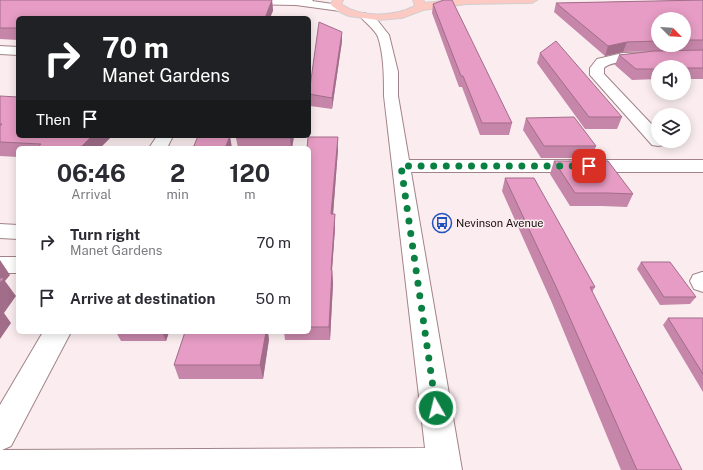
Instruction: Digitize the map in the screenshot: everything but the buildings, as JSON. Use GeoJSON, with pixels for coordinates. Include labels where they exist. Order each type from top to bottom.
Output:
{"type":"FeatureCollection","features":[{"type":"Feature","properties":{"kind":"main road"},"geometry":{"type":"LineString","coordinates":[[452,0],[466,1]]}},
{"type":"Feature","properties":{"kind":"main road"},"geometry":{"type":"LineString","coordinates":[[339,4],[350,13],[365,16],[398,15],[408,13],[419,3],[532,0]]}},
{"type":"Feature","properties":{"kind":"street"},"geometry":{"type":"LineString","coordinates":[[296,2],[308,0]]}},
{"type":"Feature","properties":{"kind":"street"},"geometry":{"type":"LineString","coordinates":[[234,1],[339,4]]}},
{"type":"Feature","properties":{"kind":"street"},"geometry":{"type":"LineString","coordinates":[[384,35],[390,30],[398,15]]}},
{"type":"Feature","properties":{"kind":"street"},"geometry":{"type":"LineString","coordinates":[[0,467],[445,468],[391,96],[391,72],[384,35],[377,29],[374,23],[365,16]]}},
{"type":"Feature","properties":{"kind":"street"},"geometry":{"type":"LineString","coordinates":[[0,50],[16,51]]}},
{"type":"Feature","properties":{"kind":"street"},"geometry":{"type":"LineString","coordinates":[[651,133],[597,75],[596,68],[602,62],[623,57],[703,55]]}},
{"type":"Feature","properties":{"kind":"street"},"geometry":{"type":"LineString","coordinates":[[664,148],[681,166]]}},
{"type":"Feature","properties":{"kind":"street"},"geometry":{"type":"LineString","coordinates":[[401,166],[703,166]]}},
{"type":"Feature","properties":{"kind":"street"},"geometry":{"type":"LineString","coordinates":[[0,231],[16,232]]}},
{"type":"Feature","properties":{"kind":"street"},"geometry":{"type":"LineString","coordinates":[[0,265],[16,265]]}},
{"type":"Feature","properties":{"kind":"street"},"geometry":{"type":"LineString","coordinates":[[0,435],[56,334]]}},
{"type":"Feature","properties":{"kind":"place","name":"Nevinson Avenue"},"geometry":{"type":"Point","coordinates":[442,223]}},
{"type":"Feature","properties":{"kind":"route"},"geometry":{"type":"LineString","coordinates":[[436,408],[401,166],[589,166]]}}]}
